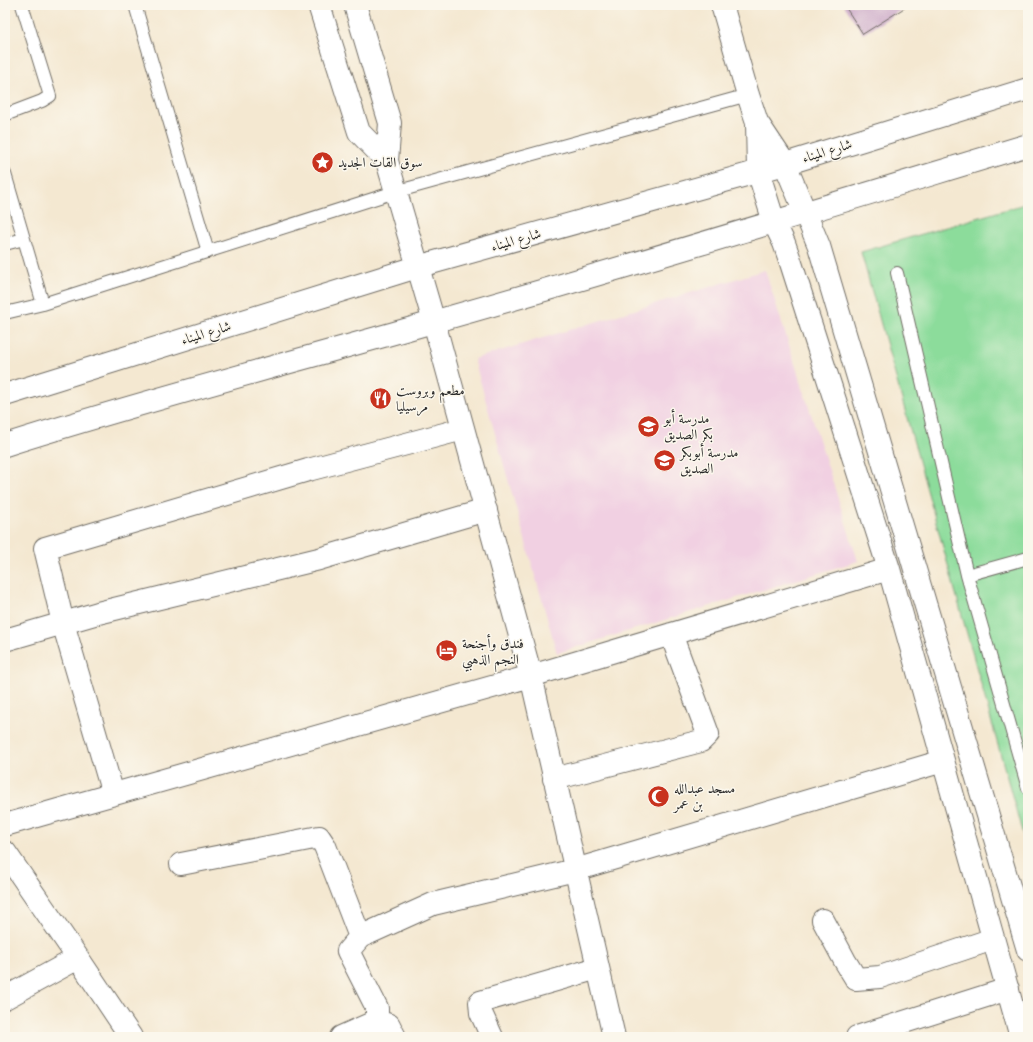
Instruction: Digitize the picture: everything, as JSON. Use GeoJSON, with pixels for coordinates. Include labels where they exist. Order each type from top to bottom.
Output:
{"type":"FeatureCollection","features":[{"type":"Feature","properties":{"kind":"main road"},"geometry":{"type":"LineString","coordinates":[[319,5],[358,132],[387,161]]}},
{"type":"Feature","properties":{"kind":"main road"},"geometry":{"type":"LineString","coordinates":[[355,5],[390,123],[387,161],[395,192],[434,322],[531,676],[614,1037]]}},
{"type":"Feature","properties":{"kind":"main road"},"geometry":{"type":"LineString","coordinates":[[722,5],[757,122],[785,164],[819,246],[1028,950]]}},
{"type":"Feature","properties":{"kind":"main road","name":"شارع الميناء"},"geometry":{"type":"LineString","coordinates":[[5,395],[417,267],[785,164],[1028,89]]}},
{"type":"Feature","properties":{"kind":"main road"},"geometry":{"type":"LineString","coordinates":[[757,122],[758,171],[774,222],[791,263],[889,569],[1021,1037]]}},
{"type":"Feature","properties":{"kind":"main road"},"geometry":{"type":"LineString","coordinates":[[5,445],[72,423],[434,322],[774,222],[1028,145]]}},
{"type":"Feature","properties":{"kind":"main road"},"geometry":{"type":"LineString","coordinates":[[113,794],[63,623],[45,548],[301,472],[463,429]]}},
{"type":"Feature","properties":{"kind":"main road"},"geometry":{"type":"LineString","coordinates":[[5,640],[121,607],[320,559],[486,510]]}},
{"type":"Feature","properties":{"kind":"main road"},"geometry":{"type":"LineString","coordinates":[[5,825],[531,676],[889,569]]}},
{"type":"Feature","properties":{"kind":"main road"},"geometry":{"type":"LineString","coordinates":[[554,779],[701,741],[708,734],[671,634]]}},
{"type":"Feature","properties":{"kind":"main road"},"geometry":{"type":"LineString","coordinates":[[377,1021],[377,1008],[348,951],[360,937],[433,904],[575,870],[943,761]]}},
{"type":"Feature","properties":{"kind":"main road"},"geometry":{"type":"LineString","coordinates":[[181,864],[319,837],[325,846],[360,937]]}},
{"type":"Feature","properties":{"kind":"main road"},"geometry":{"type":"LineString","coordinates":[[5,852],[131,1037]]}},
{"type":"Feature","properties":{"kind":"main road"},"geometry":{"type":"LineString","coordinates":[[823,920],[856,979],[880,977],[993,939]]}},
{"type":"Feature","properties":{"kind":"main road"},"geometry":{"type":"LineString","coordinates":[[5,998],[78,958]]}},
{"type":"Feature","properties":{"kind":"main road"},"geometry":{"type":"LineString","coordinates":[[492,1037],[482,1013],[480,1002],[598,968]]}},
{"type":"Feature","properties":{"kind":"main road"},"geometry":{"type":"LineString","coordinates":[[857,1037],[1008,989]]}},
{"type":"Feature","properties":{"kind":"main road"},"geometry":{"type":"LineString","coordinates":[[341,1037],[377,1021],[389,1025],[395,1037]]}},
{"type":"Feature","properties":{"kind":"lane"},"geometry":{"type":"LineString","coordinates":[[5,115],[42,101],[50,96],[22,5]]}},
{"type":"Feature","properties":{"kind":"lane"},"geometry":{"type":"LineString","coordinates":[[135,5],[208,252]]}},
{"type":"Feature","properties":{"kind":"lane"},"geometry":{"type":"LineString","coordinates":[[5,313],[44,304],[395,192],[748,95]]}},
{"type":"Feature","properties":{"kind":"lane"},"geometry":{"type":"LineString","coordinates":[[5,174],[44,304]]}},
{"type":"Feature","properties":{"kind":"lane"},"geometry":{"type":"LineString","coordinates":[[5,244],[24,239]]}},
{"type":"Feature","properties":{"kind":"lane"},"geometry":{"type":"LineString","coordinates":[[897,273],[967,575],[1028,788]]}},
{"type":"Feature","properties":{"kind":"lane"},"geometry":{"type":"LineString","coordinates":[[967,575],[1028,558]]}},
{"type":"Feature","properties":{"kind":"shaded area","name":"مدرسة أبوبكر الصديق"},"geometry":{"type":"Polygon","coordinates":[[[765,270],[858,561],[557,653],[474,359],[765,270]]]}},
{"type":"Feature","properties":{"kind":"green space"},"geometry":{"type":"Polygon","coordinates":[[[1028,203],[1028,853],[861,252],[1028,203]]]}},
{"type":"Feature","properties":{"kind":"building"},"geometry":{"type":"Polygon","coordinates":[[[844,5],[909,5],[863,34],[844,5]]]}},
{"type":"Feature","properties":{"kind":"place","name":"سوق القات الجديد"},"geometry":{"type":"Point","coordinates":[322,162]}},
{"type":"Feature","properties":{"kind":"place","name":"مطعم وبروست مرسيليا"},"geometry":{"type":"Point","coordinates":[380,398]}},
{"type":"Feature","properties":{"kind":"place","name":"مدرسة أبو بكر الصديق"},"geometry":{"type":"Point","coordinates":[649,426]}},
{"type":"Feature","properties":{"kind":"place","name":"مدرسة أبوبكر الصديق"},"geometry":{"type":"Point","coordinates":[664,460]}},
{"type":"Feature","properties":{"kind":"place","name":"فندق وأجنحة النجم الذهبي"},"geometry":{"type":"Point","coordinates":[446,651]}},
{"type":"Feature","properties":{"kind":"place","name":"مسجد عبدالله بن عمر"},"geometry":{"type":"Point","coordinates":[658,796]}}]}
